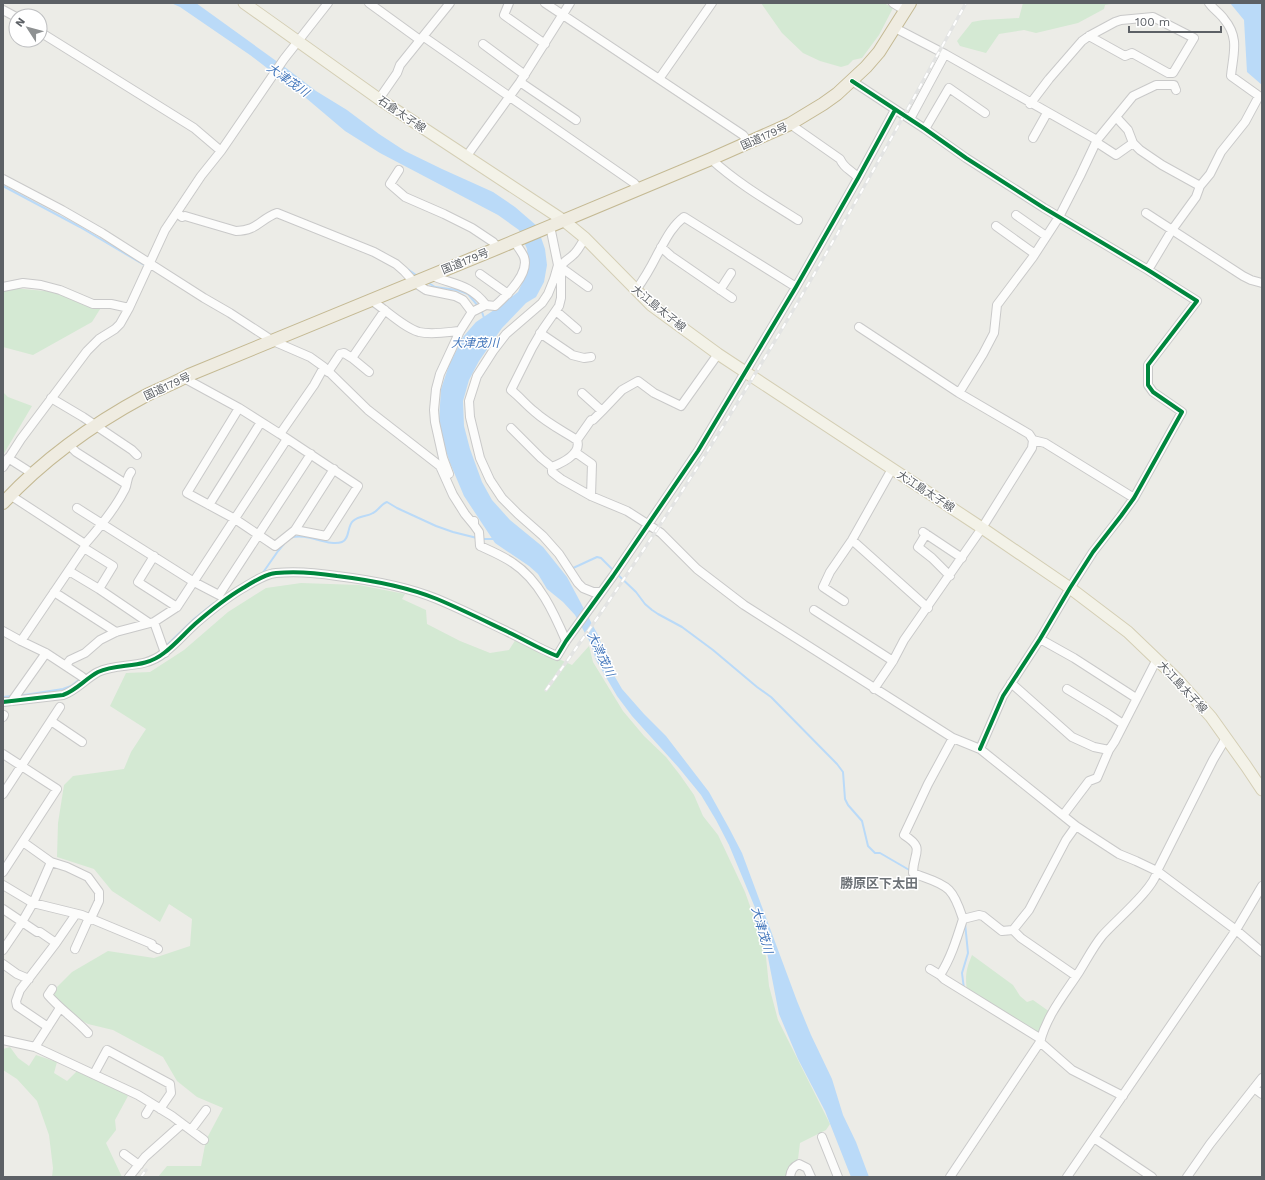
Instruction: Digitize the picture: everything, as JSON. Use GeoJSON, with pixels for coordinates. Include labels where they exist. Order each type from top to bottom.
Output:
{"type":"FeatureCollection","features":[{"type":"Feature","properties":{"kind":"highway","name":"国道179号"},"geometry":{"type":"LineString","coordinates":[[7,499],[33,474],[69,445],[95,426],[146,396],[184,378],[711,159],[790,124],[823,104],[852,81],[872,59],[908,7]]}},
{"type":"Feature","properties":{"kind":"main road","name":"石倉太子線"},"geometry":{"type":"LineString","coordinates":[[244,3],[379,99],[563,220]]}},
{"type":"Feature","properties":{"kind":"main road","name":"大江島太子線"},"geometry":{"type":"LineString","coordinates":[[563,220],[585,238],[651,305],[718,354],[982,528],[1070,588],[1128,632],[1177,679],[1211,717],[1262,790]]}},
{"type":"Feature","properties":{"kind":"street"},"geometry":{"type":"LineString","coordinates":[[3,467],[21,439],[87,351],[99,339],[120,324],[150,265],[160,240],[179,215],[201,176],[221,151],[284,59],[328,3]]}},
{"type":"Feature","properties":{"kind":"street"},"geometry":{"type":"LineString","coordinates":[[369,3],[634,182],[639,189]]}},
{"type":"Feature","properties":{"kind":"street"},"geometry":{"type":"LineString","coordinates":[[379,99],[397,73],[400,65],[450,3]]}},
{"type":"Feature","properties":{"kind":"street"},"geometry":{"type":"LineString","coordinates":[[509,3],[504,15],[545,44]]}},
{"type":"Feature","properties":{"kind":"street"},"geometry":{"type":"LineString","coordinates":[[545,3],[743,135],[749,143]]}},
{"type":"Feature","properties":{"kind":"street"},"geometry":{"type":"LineString","coordinates":[[466,157],[510,98],[564,15],[570,3]]}},
{"type":"Feature","properties":{"kind":"street"},"geometry":{"type":"LineString","coordinates":[[659,79],[712,3]]}},
{"type":"Feature","properties":{"kind":"street"},"geometry":{"type":"LineString","coordinates":[[893,3],[908,7]]}},
{"type":"Feature","properties":{"kind":"street"},"geometry":{"type":"LineString","coordinates":[[1148,270],[1172,230],[1196,197],[1200,186],[1210,174],[1221,152],[1245,122],[1259,96],[1230,76],[1235,41],[1233,31],[1224,18],[1209,3]]}},
{"type":"Feature","properties":{"kind":"street"},"geometry":{"type":"LineString","coordinates":[[1030,104],[1049,79],[1082,41],[1090,36],[1121,20],[1153,17],[1194,38],[1173,73],[1168,73],[1132,53],[1125,56],[1090,36]]}},
{"type":"Feature","properties":{"kind":"street"},"geometry":{"type":"LineString","coordinates":[[894,28],[945,54],[1096,141],[1116,155],[1133,143]]}},
{"type":"Feature","properties":{"kind":"street"},"geometry":{"type":"LineString","coordinates":[[48,37],[194,128],[221,151]]}},
{"type":"Feature","properties":{"kind":"street"},"geometry":{"type":"LineString","coordinates":[[483,44],[524,75]]}},
{"type":"Feature","properties":{"kind":"street"},"geometry":{"type":"LineString","coordinates":[[910,119],[945,54]]}},
{"type":"Feature","properties":{"kind":"street"},"geometry":{"type":"LineString","coordinates":[[852,81],[925,128],[966,158],[1059,217],[1197,301],[1148,365],[1148,385],[1153,392],[1182,412],[1134,498],[1122,516],[1093,552],[1003,696],[980,749]]}},
{"type":"Feature","properties":{"kind":"street"},"geometry":{"type":"LineString","coordinates":[[520,82],[576,120]]}},
{"type":"Feature","properties":{"kind":"street"},"geometry":{"type":"LineString","coordinates":[[959,392],[983,354],[994,333],[997,305],[1035,254],[1059,217],[1096,141],[1133,96],[1156,85],[1174,85],[1176,90]]}},
{"type":"Feature","properties":{"kind":"street"},"geometry":{"type":"LineString","coordinates":[[925,128],[949,88],[985,113]]}},
{"type":"Feature","properties":{"kind":"street"},"geometry":{"type":"LineString","coordinates":[[3,702],[63,695],[71,692],[83,678],[114,667],[131,666],[149,662],[222,602],[249,585],[275,573],[324,574],[371,581],[408,590],[436,599],[509,632],[541,650],[557,656],[698,451],[796,286],[895,110]]}},
{"type":"Feature","properties":{"kind":"street"},"geometry":{"type":"LineString","coordinates":[[1033,138],[1047,113]]}},
{"type":"Feature","properties":{"kind":"street"},"geometry":{"type":"LineString","coordinates":[[1116,117],[1128,130],[1133,143],[1140,150],[1162,165],[1200,186]]}},
{"type":"Feature","properties":{"kind":"street"},"geometry":{"type":"LineString","coordinates":[[790,124],[840,160],[843,166],[855,174],[858,178]]}},
{"type":"Feature","properties":{"kind":"street"},"geometry":{"type":"LineString","coordinates":[[711,159],[724,172],[798,220]]}},
{"type":"Feature","properties":{"kind":"street"},"geometry":{"type":"LineString","coordinates":[[399,170],[390,184],[405,197],[472,228],[493,242],[498,248]]}},
{"type":"Feature","properties":{"kind":"street"},"geometry":{"type":"LineString","coordinates":[[3,179],[102,233],[150,265],[274,341],[310,357],[368,410],[440,466],[457,501],[476,528]]}},
{"type":"Feature","properties":{"kind":"street"},"geometry":{"type":"LineString","coordinates":[[1146,212],[1243,276],[1262,283]]}},
{"type":"Feature","properties":{"kind":"street"},"geometry":{"type":"LineString","coordinates":[[179,215],[236,231],[245,231],[254,228],[270,216],[277,213],[374,252],[396,264],[414,282],[426,290],[454,296],[463,300],[472,312]]}},
{"type":"Feature","properties":{"kind":"street"},"geometry":{"type":"LineString","coordinates":[[1016,215],[1046,236]]}},
{"type":"Feature","properties":{"kind":"street"},"geometry":{"type":"LineString","coordinates":[[636,290],[646,276],[670,230],[684,217],[796,286]]}},
{"type":"Feature","properties":{"kind":"street"},"geometry":{"type":"LineString","coordinates":[[996,226],[1035,254]]}},
{"type":"Feature","properties":{"kind":"street"},"geometry":{"type":"LineString","coordinates":[[548,227],[559,266],[561,298],[556,312],[540,333],[511,390],[534,412],[577,440]]}},
{"type":"Feature","properties":{"kind":"street"},"geometry":{"type":"LineString","coordinates":[[585,238],[573,255],[559,266],[548,294],[542,303],[506,334],[493,351],[477,376],[470,401],[470,417],[480,458],[490,480],[502,498],[543,536],[559,554],[578,583],[583,588],[593,592],[601,592]]}},
{"type":"Feature","properties":{"kind":"street"},"geometry":{"type":"LineString","coordinates":[[516,240],[524,257],[525,264],[519,280],[508,294],[495,306],[486,305],[472,312],[460,331],[440,374],[436,389],[434,410],[443,458],[447,470],[459,495],[474,520],[480,546],[513,563],[526,574],[545,598],[556,617],[566,641]]}},
{"type":"Feature","properties":{"kind":"street"},"geometry":{"type":"LineString","coordinates":[[662,247],[671,256],[732,298]]}},
{"type":"Feature","properties":{"kind":"street"},"geometry":{"type":"LineString","coordinates":[[559,266],[588,287]]}},
{"type":"Feature","properties":{"kind":"street"},"geometry":{"type":"LineString","coordinates":[[720,290],[731,273]]}},
{"type":"Feature","properties":{"kind":"street"},"geometry":{"type":"LineString","coordinates":[[480,274],[508,294]]}},
{"type":"Feature","properties":{"kind":"street"},"geometry":{"type":"LineString","coordinates":[[430,275],[453,282],[471,290],[481,298],[486,305]]}},
{"type":"Feature","properties":{"kind":"street"},"geometry":{"type":"LineString","coordinates":[[3,287],[23,283],[41,285],[60,290],[93,304],[111,304],[129,308]]}},
{"type":"Feature","properties":{"kind":"street"},"geometry":{"type":"LineString","coordinates":[[371,300],[405,324],[420,332],[432,333],[460,331]]}},
{"type":"Feature","properties":{"kind":"street"},"geometry":{"type":"LineString","coordinates":[[352,358],[386,310]]}},
{"type":"Feature","properties":{"kind":"street"},"geometry":{"type":"LineString","coordinates":[[556,312],[577,329]]}},
{"type":"Feature","properties":{"kind":"street"},"geometry":{"type":"LineString","coordinates":[[859,326],[959,392],[1029,434],[1033,440],[1032,448],[982,528],[928,608],[904,640],[894,661],[874,689]]}},
{"type":"Feature","properties":{"kind":"street"},"geometry":{"type":"LineString","coordinates":[[540,333],[572,356],[584,358],[591,357]]}},
{"type":"Feature","properties":{"kind":"street"},"geometry":{"type":"LineString","coordinates":[[280,434],[314,384],[340,354],[344,353],[369,372]]}},
{"type":"Feature","properties":{"kind":"street"},"geometry":{"type":"LineString","coordinates":[[552,467],[562,463],[575,452],[578,443],[577,440],[591,420],[593,420],[622,390],[638,381],[654,393],[681,406],[718,354]]}},
{"type":"Feature","properties":{"kind":"street"},"geometry":{"type":"LineString","coordinates":[[184,378],[239,408],[358,486],[326,536],[295,530]]}},
{"type":"Feature","properties":{"kind":"street"},"geometry":{"type":"LineString","coordinates":[[582,393],[602,410]]}},
{"type":"Feature","properties":{"kind":"street"},"geometry":{"type":"LineString","coordinates":[[51,398],[132,450],[137,455]]}},
{"type":"Feature","properties":{"kind":"street"},"geometry":{"type":"LineString","coordinates":[[239,408],[187,493],[235,519],[275,546],[295,530],[334,469]]}},
{"type":"Feature","properties":{"kind":"street"},"geometry":{"type":"LineString","coordinates":[[209,505],[261,422]]}},
{"type":"Feature","properties":{"kind":"street"},"geometry":{"type":"LineString","coordinates":[[511,428],[552,467],[552,472],[556,476],[591,496],[627,511],[661,533],[697,570],[738,601],[953,738],[980,749],[1064,814],[1076,826],[1119,854],[1157,871],[1236,930],[1262,952]]}},
{"type":"Feature","properties":{"kind":"street"},"geometry":{"type":"LineString","coordinates":[[66,665],[70,660],[85,653],[100,640],[116,632],[152,622],[177,607],[287,439]]}},
{"type":"Feature","properties":{"kind":"street"},"geometry":{"type":"LineString","coordinates":[[1033,440],[1045,443],[1134,498]]}},
{"type":"Feature","properties":{"kind":"street"},"geometry":{"type":"LineString","coordinates":[[69,445],[76,452],[126,484]]}},
{"type":"Feature","properties":{"kind":"street"},"geometry":{"type":"LineString","coordinates":[[575,452],[592,464],[591,496]]}},
{"type":"Feature","properties":{"kind":"street"},"geometry":{"type":"LineString","coordinates":[[218,594],[311,454]]}},
{"type":"Feature","properties":{"kind":"street"},"geometry":{"type":"LineString","coordinates":[[8,458],[33,474]]}},
{"type":"Feature","properties":{"kind":"street"},"geometry":{"type":"LineString","coordinates":[[844,601],[823,587],[830,572],[852,540],[892,469]]}},
{"type":"Feature","properties":{"kind":"street"},"geometry":{"type":"LineString","coordinates":[[21,642],[126,487],[131,472]]}},
{"type":"Feature","properties":{"kind":"street"},"geometry":{"type":"LineString","coordinates":[[7,499],[85,546],[113,566],[99,589]]}},
{"type":"Feature","properties":{"kind":"street"},"geometry":{"type":"LineString","coordinates":[[77,508],[194,582],[218,594],[222,602]]}},
{"type":"Feature","properties":{"kind":"street"},"geometry":{"type":"LineString","coordinates":[[950,576],[932,558],[918,547],[924,533],[962,558]]}},
{"type":"Feature","properties":{"kind":"street"},"geometry":{"type":"LineString","coordinates":[[852,540],[928,608]]}},
{"type":"Feature","properties":{"kind":"street"},"geometry":{"type":"LineString","coordinates":[[154,556],[138,582],[177,607]]}},
{"type":"Feature","properties":{"kind":"street"},"geometry":{"type":"LineString","coordinates":[[68,571],[152,622],[164,649]]}},
{"type":"Feature","properties":{"kind":"street"},"geometry":{"type":"LineString","coordinates":[[54,592],[116,632]]}},
{"type":"Feature","properties":{"kind":"street"},"geometry":{"type":"LineString","coordinates":[[814,610],[894,661]]}},
{"type":"Feature","properties":{"kind":"street"},"geometry":{"type":"LineString","coordinates":[[3,631],[21,642],[46,653],[66,665],[83,678]]}},
{"type":"Feature","properties":{"kind":"street"},"geometry":{"type":"LineString","coordinates":[[1040,639],[1094,670],[1136,698]]}},
{"type":"Feature","properties":{"kind":"street"},"geometry":{"type":"LineString","coordinates":[[12,701],[46,653]]}},
{"type":"Feature","properties":{"kind":"street"},"geometry":{"type":"LineString","coordinates":[[1064,814],[1090,781],[1097,778],[1108,750],[1157,659]]}},
{"type":"Feature","properties":{"kind":"street"},"geometry":{"type":"LineString","coordinates":[[1011,683],[1072,737],[1094,748],[1108,750]]}},
{"type":"Feature","properties":{"kind":"street"},"geometry":{"type":"LineString","coordinates":[[1067,689],[1123,724]]}},
{"type":"Feature","properties":{"kind":"street"},"geometry":{"type":"LineString","coordinates":[[3,794],[60,707]]}},
{"type":"Feature","properties":{"kind":"street"},"geometry":{"type":"LineString","coordinates":[[51,721],[82,742]]}},
{"type":"Feature","properties":{"kind":"street"},"geometry":{"type":"LineString","coordinates":[[953,738],[928,784],[904,835],[917,846],[913,870],[939,883],[949,890],[966,918]]}},
{"type":"Feature","properties":{"kind":"street"},"geometry":{"type":"LineString","coordinates":[[950,1177],[1040,1040],[1056,1005],[1102,937],[1142,896],[1156,876],[1157,871],[1213,760],[1226,738]]}},
{"type":"Feature","properties":{"kind":"street"},"geometry":{"type":"LineString","coordinates":[[3,754],[57,789],[3,872]]}},
{"type":"Feature","properties":{"kind":"street"},"geometry":{"type":"LineString","coordinates":[[966,918],[979,915],[983,916],[1002,931],[1013,930],[1029,910],[1066,840],[1076,826]]}},
{"type":"Feature","properties":{"kind":"street"},"geometry":{"type":"LineString","coordinates":[[23,842],[50,862],[67,867],[88,877],[99,892],[99,902],[75,949]]}},
{"type":"Feature","properties":{"kind":"street"},"geometry":{"type":"LineString","coordinates":[[3,950],[33,903],[50,862]]}},
{"type":"Feature","properties":{"kind":"street"},"geometry":{"type":"LineString","coordinates":[[3,885],[33,903],[90,918],[152,944],[152,946],[158,949]]}},
{"type":"Feature","properties":{"kind":"street"},"geometry":{"type":"LineString","coordinates":[[1067,1177],[1236,930],[1262,886]]}},
{"type":"Feature","properties":{"kind":"street"},"geometry":{"type":"LineString","coordinates":[[3,909],[56,943]]}},
{"type":"Feature","properties":{"kind":"street"},"geometry":{"type":"LineString","coordinates":[[48,1027],[17,1006],[16,1001],[20,990],[76,914]]}},
{"type":"Feature","properties":{"kind":"street"},"geometry":{"type":"LineString","coordinates":[[940,975],[951,955],[966,918]]}},
{"type":"Feature","properties":{"kind":"street"},"geometry":{"type":"LineString","coordinates":[[1013,930],[1021,938],[1076,976]]}},
{"type":"Feature","properties":{"kind":"street"},"geometry":{"type":"LineString","coordinates":[[3,964],[17,974],[29,979]]}},
{"type":"Feature","properties":{"kind":"street"},"geometry":{"type":"LineString","coordinates":[[930,969],[1040,1040],[1072,1070],[1123,1096]]}},
{"type":"Feature","properties":{"kind":"street"},"geometry":{"type":"LineString","coordinates":[[52,989],[48,995],[88,1033]]}},
{"type":"Feature","properties":{"kind":"street"},"geometry":{"type":"LineString","coordinates":[[35,1047],[60,1008]]}},
{"type":"Feature","properties":{"kind":"street"},"geometry":{"type":"LineString","coordinates":[[3,1040],[35,1047],[138,1095],[204,1140]]}},
{"type":"Feature","properties":{"kind":"street"},"geometry":{"type":"LineString","coordinates":[[94,1074],[107,1050],[170,1084],[171,1093],[160,1109]]}},
{"type":"Feature","properties":{"kind":"street"},"geometry":{"type":"LineString","coordinates":[[1187,1177],[1210,1144],[1262,1078]]}},
{"type":"Feature","properties":{"kind":"street"},"geometry":{"type":"LineString","coordinates":[[1254,1088],[1262,1094]]}},
{"type":"Feature","properties":{"kind":"street"},"geometry":{"type":"LineString","coordinates":[[146,1114],[152,1104]]}},
{"type":"Feature","properties":{"kind":"street"},"geometry":{"type":"LineString","coordinates":[[191,1130],[206,1110]]}},
{"type":"Feature","properties":{"kind":"street"},"geometry":{"type":"LineString","coordinates":[[129,1177],[145,1157],[182,1124]]}},
{"type":"Feature","properties":{"kind":"street"},"geometry":{"type":"LineString","coordinates":[[822,1137],[838,1177]]}},
{"type":"Feature","properties":{"kind":"street"},"geometry":{"type":"LineString","coordinates":[[1094,1138],[1152,1177]]}},
{"type":"Feature","properties":{"kind":"street"},"geometry":{"type":"LineString","coordinates":[[124,1154],[139,1164]]}},
{"type":"Feature","properties":{"kind":"street"},"geometry":{"type":"LineString","coordinates":[[790,1177],[790,1172],[794,1166],[799,1164],[807,1168],[811,1177]]}},
{"type":"Feature","properties":{"kind":"green space"},"geometry":{"type":"Polygon","coordinates":[[[761,3],[884,3],[893,8],[879,35],[862,58],[853,60],[848,65],[841,67],[820,61],[803,53],[782,33],[761,3]]]}},
{"type":"Feature","properties":{"kind":"green space"},"geometry":{"type":"Polygon","coordinates":[[[1023,3],[1117,3],[1105,5],[1104,9],[1078,23],[1036,33],[1024,30],[999,34],[986,53],[960,46],[957,41],[972,22],[1019,18],[1023,3]]]}},
{"type":"Feature","properties":{"kind":"green space"},"geometry":{"type":"Polygon","coordinates":[[[3,287],[55,292],[102,306],[92,322],[33,355],[3,347],[3,287]]]}},
{"type":"Feature","properties":{"kind":"green space"},"geometry":{"type":"Polygon","coordinates":[[[3,392],[8,397],[32,406],[3,455],[3,392]]]}},
{"type":"Feature","properties":{"kind":"green space"},"geometry":{"type":"Polygon","coordinates":[[[301,583],[359,585],[405,594],[402,599],[426,610],[427,624],[460,641],[490,653],[509,650],[516,639],[544,656],[550,655],[572,665],[589,646],[593,662],[623,711],[644,736],[666,757],[694,795],[703,816],[718,835],[745,892],[759,931],[766,957],[769,986],[778,1020],[830,1124],[826,1130],[800,1143],[798,1159],[789,1168],[788,1177],[158,1177],[167,1166],[201,1166],[206,1140],[223,1108],[197,1097],[177,1081],[163,1057],[113,1030],[88,1024],[61,1010],[54,999],[54,990],[72,972],[108,951],[154,958],[190,946],[192,919],[169,904],[160,922],[112,891],[94,869],[57,857],[58,823],[64,785],[73,776],[124,769],[131,752],[146,729],[110,706],[126,673],[150,672],[184,650],[228,612],[266,588],[301,583]]]}},
{"type":"Feature","properties":{"kind":"green space"},"geometry":{"type":"Polygon","coordinates":[[[972,955],[1013,985],[1020,996],[1027,1002],[1033,1000],[1050,1012],[1038,1035],[967,991],[966,973],[972,955]]]}},
{"type":"Feature","properties":{"kind":"green space"},"geometry":{"type":"Polygon","coordinates":[[[10,1047],[18,1058],[29,1066],[36,1055],[57,1062],[54,1073],[67,1081],[77,1071],[109,1084],[128,1096],[115,1120],[116,1130],[106,1143],[122,1177],[52,1177],[53,1168],[49,1135],[37,1101],[17,1079],[3,1070],[3,1049],[10,1047]]]}},
{"type":"Feature","properties":{"kind":"water","name":"大津茂川"},"geometry":{"type":"Polygon","coordinates":[[[171,3],[196,3],[316,91],[347,110],[379,134],[405,151],[493,192],[515,207],[537,226],[545,249],[547,265],[544,282],[536,297],[526,303],[502,328],[479,361],[469,380],[463,401],[464,426],[470,449],[482,482],[492,500],[510,520],[543,547],[567,577],[599,637],[607,663],[622,689],[666,736],[709,792],[729,828],[742,853],[797,1001],[832,1079],[843,1115],[856,1142],[869,1177],[851,1177],[825,1111],[798,1059],[779,1014],[764,937],[756,910],[729,845],[716,820],[701,795],[632,716],[617,696],[596,660],[591,644],[575,615],[563,602],[547,589],[538,574],[529,566],[495,543],[464,496],[450,463],[439,421],[441,389],[449,365],[463,337],[476,322],[518,292],[529,268],[527,249],[519,230],[498,215],[380,153],[345,131],[306,98],[250,55],[180,7],[171,3]]]}},
{"type":"Feature","properties":{"kind":"water"},"geometry":{"type":"Polygon","coordinates":[[[1230,3],[1262,3],[1262,85],[1247,72],[1244,20],[1230,3]]]}},
{"type":"Feature","properties":{"kind":"waterway"},"geometry":{"type":"LineString","coordinates":[[3,186],[80,227],[146,266]]}},
{"type":"Feature","properties":{"kind":"waterway"},"geometry":{"type":"LineString","coordinates":[[406,268],[416,275]]}},
{"type":"Feature","properties":{"kind":"waterway"},"geometry":{"type":"LineString","coordinates":[[427,282],[435,287],[457,290],[468,294],[478,306]]}},
{"type":"Feature","properties":{"kind":"waterway"},"geometry":{"type":"LineString","coordinates":[[481,309],[484,318]]}},
{"type":"Feature","properties":{"kind":"waterway"},"geometry":{"type":"LineString","coordinates":[[290,538],[303,537],[330,543],[342,542],[345,540],[353,521],[373,513],[387,502],[436,526],[477,538]]}},
{"type":"Feature","properties":{"kind":"waterway"},"geometry":{"type":"LineString","coordinates":[[481,539],[495,539]]}},
{"type":"Feature","properties":{"kind":"waterway"},"geometry":{"type":"LineString","coordinates":[[262,574],[284,544]]}},
{"type":"Feature","properties":{"kind":"waterway"},"geometry":{"type":"LineString","coordinates":[[571,569],[597,557],[601,558],[614,571]]}},
{"type":"Feature","properties":{"kind":"waterway"},"geometry":{"type":"LineString","coordinates":[[617,574],[652,610],[682,627],[771,697],[837,764],[843,772],[845,799],[848,805],[862,821],[868,846],[875,853],[880,853],[911,871]]}},
{"type":"Feature","properties":{"kind":"waterway"},"geometry":{"type":"LineString","coordinates":[[165,647],[194,619],[214,603]]}},
{"type":"Feature","properties":{"kind":"waterway"},"geometry":{"type":"LineString","coordinates":[[18,696],[63,689],[71,686],[80,679]]}},
{"type":"Feature","properties":{"kind":"waterway"},"geometry":{"type":"LineString","coordinates":[[3,697],[12,696]]}},
{"type":"Feature","properties":{"kind":"waterway"},"geometry":{"type":"LineString","coordinates":[[964,989],[962,973],[968,953],[965,923]]}},
{"type":"Feature","properties":{"kind":"railway"},"geometry":{"type":"LineString","coordinates":[[546,690],[599,616],[650,540],[734,409],[814,275],[966,3]]}},
{"type":"Feature","properties":{"kind":"railway"},"geometry":{"type":"LineString","coordinates":[[141,1177],[146,1170]]}},
{"type":"Feature","properties":{"kind":"cycle path"},"geometry":{"type":"LineString","coordinates":[[852,81],[966,158],[1044,208],[1197,301],[1148,365],[1148,385],[1153,392],[1182,412],[1134,498],[1093,552],[1003,696],[980,749]]}},
{"type":"Feature","properties":{"kind":"cycle path"},"geometry":{"type":"LineString","coordinates":[[3,702],[63,695],[73,690],[98,672],[114,667],[148,662],[168,650],[195,624],[224,600],[259,579],[268,575],[284,572],[330,575],[413,590],[455,607],[557,656],[698,451],[796,287],[895,110]]}},
{"type":"Feature","properties":{"kind":"district","name":"勝原区下太田"},"geometry":{"type":"Point","coordinates":[879,883]}}]}
